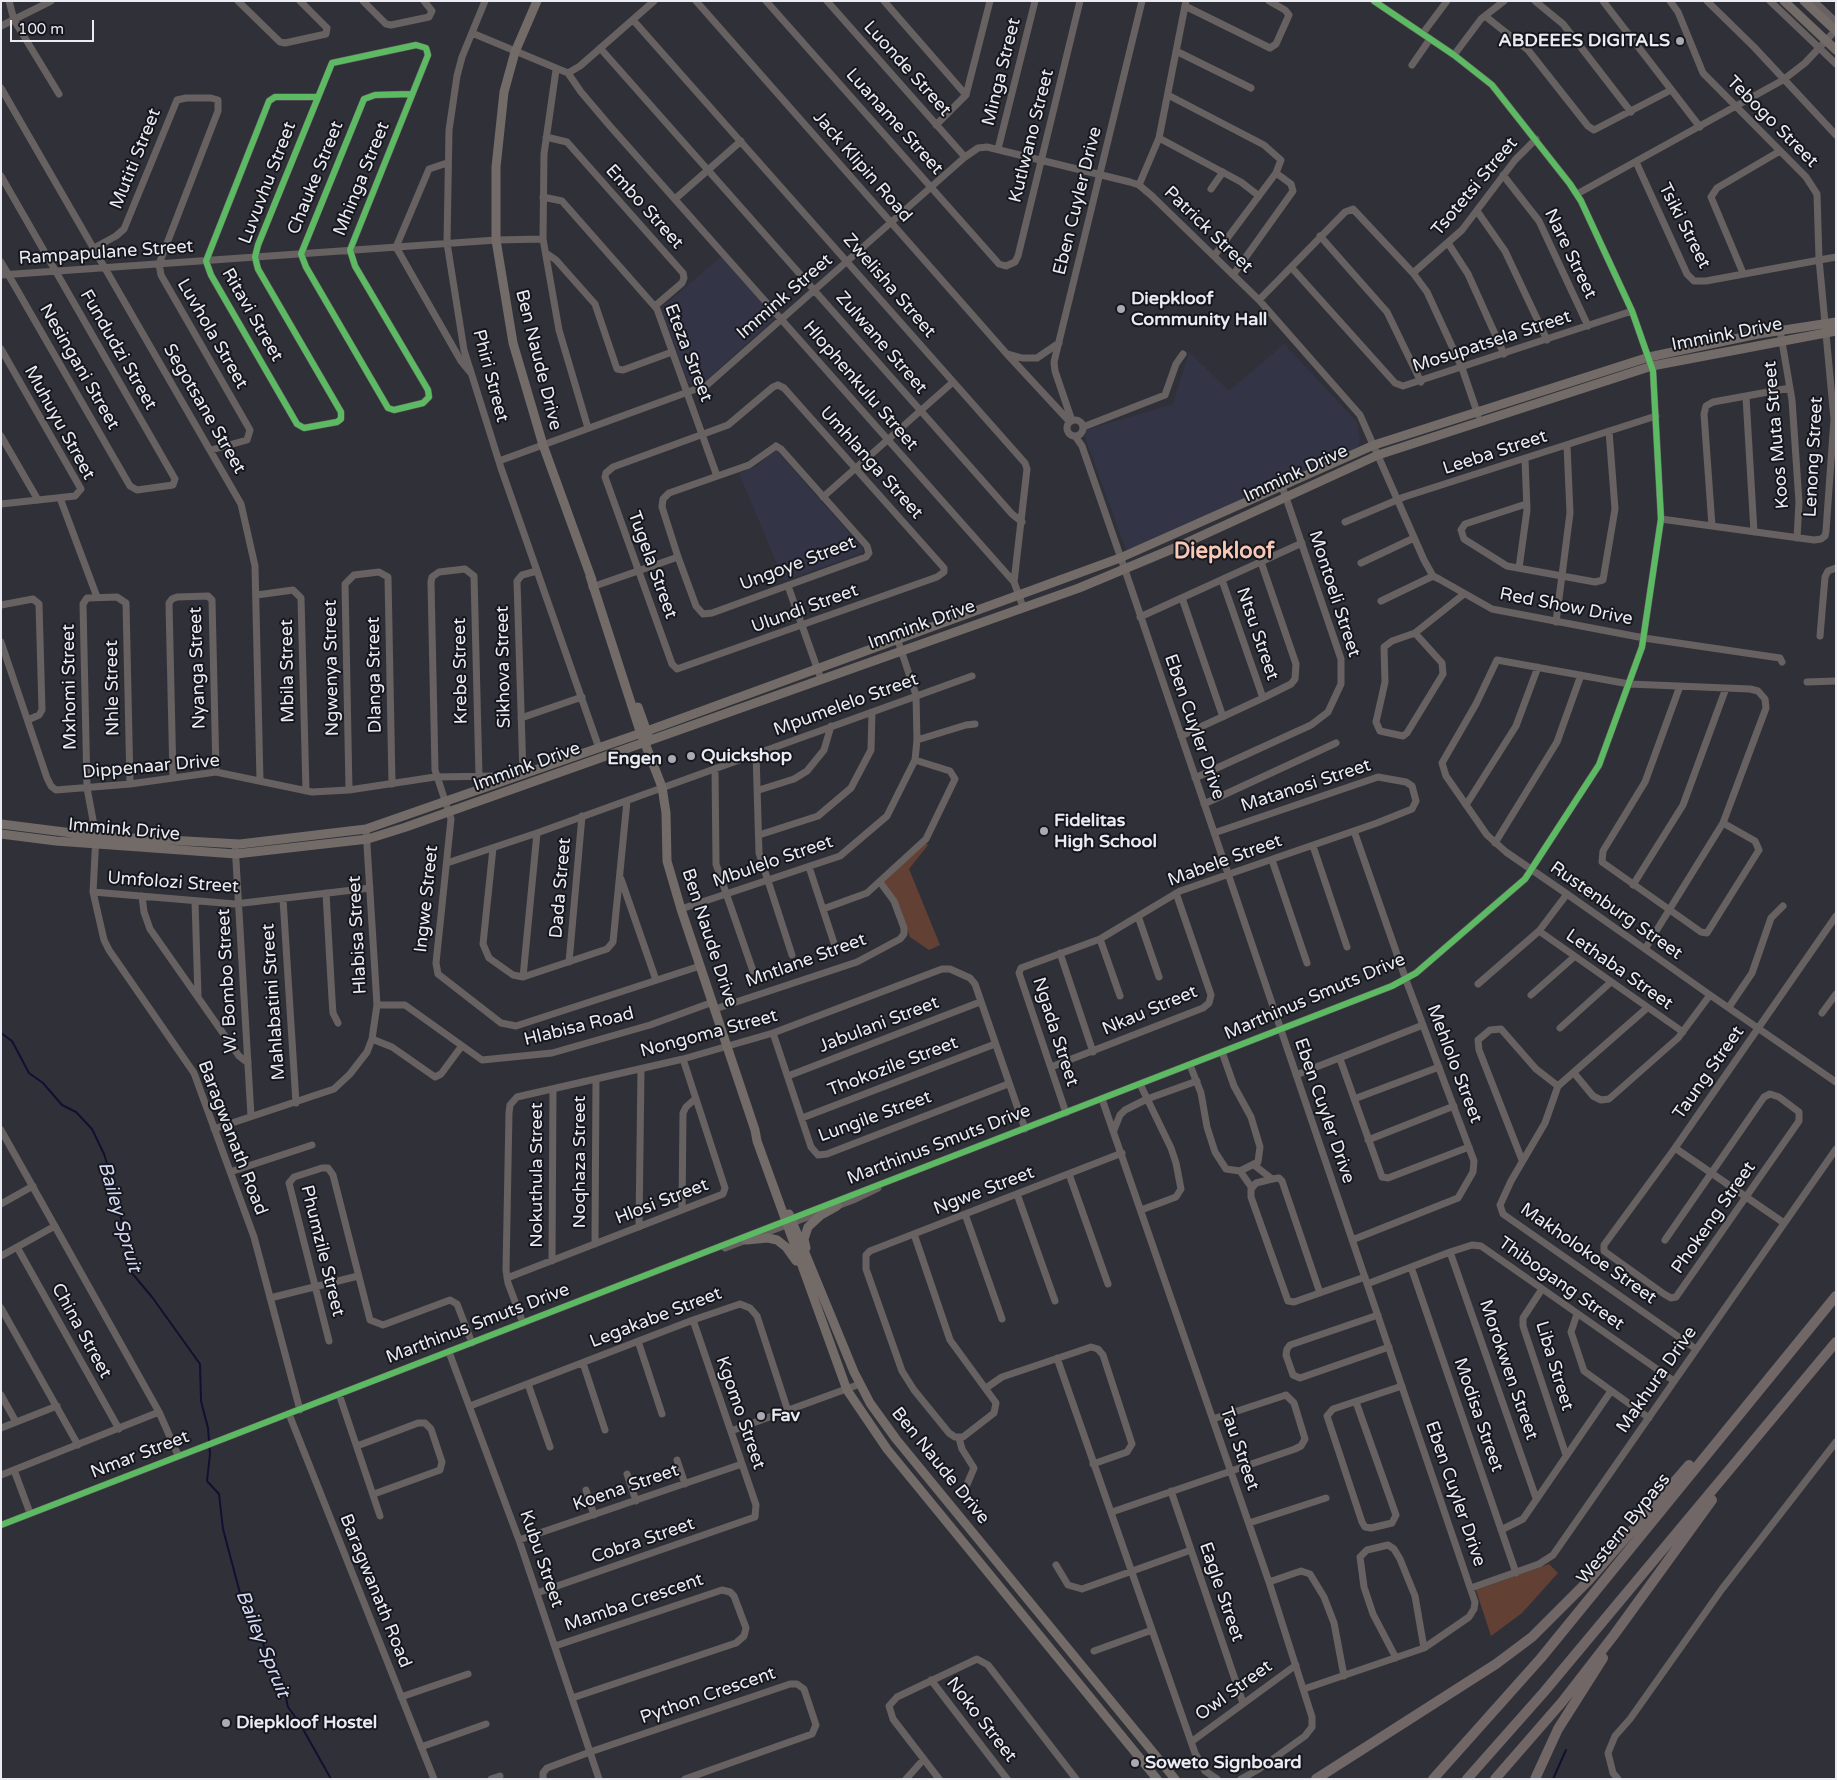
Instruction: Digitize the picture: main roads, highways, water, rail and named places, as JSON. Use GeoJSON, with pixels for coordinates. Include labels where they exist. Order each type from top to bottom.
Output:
{"type":"FeatureCollection","features":[{"type":"Feature","properties":{"kind":"highway","name":"Western Bypass"},"geometry":{"type":"LineString","coordinates":[[1433,1779],[1541,1658],[1745,1404],[1836,1296]]}},
{"type":"Feature","properties":{"kind":"highway"},"geometry":{"type":"LineString","coordinates":[[1467,1779],[1544,1692],[1836,1342]]}},
{"type":"Feature","properties":{"kind":"highway"},"geometry":{"type":"LineString","coordinates":[[1316,1779],[1496,1664],[1532,1637],[1570,1602],[1707,1443],[1745,1404]]}},
{"type":"Feature","properties":{"kind":"highway"},"geometry":{"type":"LineString","coordinates":[[1495,1779],[1562,1702],[1614,1635],[1764,1428]]}},
{"type":"Feature","properties":{"kind":"highway"},"geometry":{"type":"LineString","coordinates":[[1535,1779],[1558,1729],[1606,1654],[1614,1635]]}},
{"type":"Feature","properties":{"kind":"highway"},"geometry":{"type":"LineString","coordinates":[[1424,1779],[1444,1767]]}},
{"type":"Feature","properties":{"kind":"main road","name":"Ben Naude Drive"},"geometry":{"type":"LineString","coordinates":[[537,1],[515,52],[504,92],[498,127],[496,240],[514,343],[543,445],[662,787],[665,804],[668,864],[681,909],[755,1130],[808,1272],[847,1390],[887,1449],[1157,1779]]}},
{"type":"Feature","properties":{"kind":"main road"},"geometry":{"type":"LineString","coordinates":[[1784,1],[1836,50]]}},
{"type":"Feature","properties":{"kind":"main road"},"geometry":{"type":"LineString","coordinates":[[1804,1],[1836,31]]}},
{"type":"Feature","properties":{"kind":"main road","name":"Immink Drive"},"geometry":{"type":"LineString","coordinates":[[447,807],[523,775],[599,748],[645,737],[817,669],[900,646],[1023,606],[1124,570],[1378,455],[1650,361],[1782,340],[1829,329],[1836,322]]}},
{"type":"Feature","properties":{"kind":"main road","name":"Immink Drive"},"geometry":{"type":"LineString","coordinates":[[1,824],[96,840],[236,854],[367,834],[821,678],[1018,596],[1120,558],[1374,445],[1477,411],[1650,361],[1780,330],[1829,329]]}},
{"type":"Feature","properties":{"kind":"main road","name":"Immink Drive"},"geometry":{"type":"LineString","coordinates":[[1,834],[96,840],[235,844],[367,834]]}},
{"type":"Feature","properties":{"kind":"main road"},"geometry":{"type":"LineString","coordinates":[[808,1272],[804,1239],[808,1227],[821,1215],[837,1206]]}},
{"type":"Feature","properties":{"kind":"main road"},"geometry":{"type":"LineString","coordinates":[[746,1240],[768,1238],[780,1242],[808,1272]]}},
{"type":"Feature","properties":{"kind":"main road","name":"Ben Naude Drive"},"geometry":{"type":"LineString","coordinates":[[808,1272],[870,1403],[896,1439],[1175,1779]]}},
{"type":"Feature","properties":{"kind":"waterway","name":"Bailey Spruit"},"geometry":{"type":"LineString","coordinates":[[1,1033],[12,1041],[29,1073],[43,1083],[62,1105],[76,1112],[92,1129],[104,1154],[116,1192],[131,1272],[152,1297],[200,1364],[201,1401],[208,1428],[210,1454],[207,1481],[219,1494],[223,1529],[241,1597],[249,1619],[255,1624],[261,1634],[265,1651],[283,1685],[288,1707],[299,1722],[331,1779]]}},
{"type":"Feature","properties":{"kind":"waterway"},"geometry":{"type":"LineString","coordinates":[[1553,1779],[1566,1750]]}},
{"type":"Feature","properties":{"kind":"place","name":"ABDEEES DIGITALS"},"geometry":{"type":"Point","coordinates":[1680,41]}},
{"type":"Feature","properties":{"kind":"place","name":"Diepkloof Community Hall"},"geometry":{"type":"Point","coordinates":[1121,309]}},
{"type":"Feature","properties":{"kind":"place","name":"Quickshop"},"geometry":{"type":"Point","coordinates":[691,756]}},
{"type":"Feature","properties":{"kind":"place","name":"Engen"},"geometry":{"type":"Point","coordinates":[672,759]}},
{"type":"Feature","properties":{"kind":"place","name":"Fidelitas High School"},"geometry":{"type":"Point","coordinates":[1044,831]}},
{"type":"Feature","properties":{"kind":"place","name":"Fav"},"geometry":{"type":"Point","coordinates":[761,1416]}},
{"type":"Feature","properties":{"kind":"place","name":"Diepkloof Hostel"},"geometry":{"type":"Point","coordinates":[226,1723]}},
{"type":"Feature","properties":{"kind":"place","name":"Soweto Signboard"},"geometry":{"type":"Point","coordinates":[1135,1763]}},
{"type":"Feature","properties":{"kind":"district","name":"Diepkloof"},"geometry":{"type":"Point","coordinates":[1224,552]}}]}
